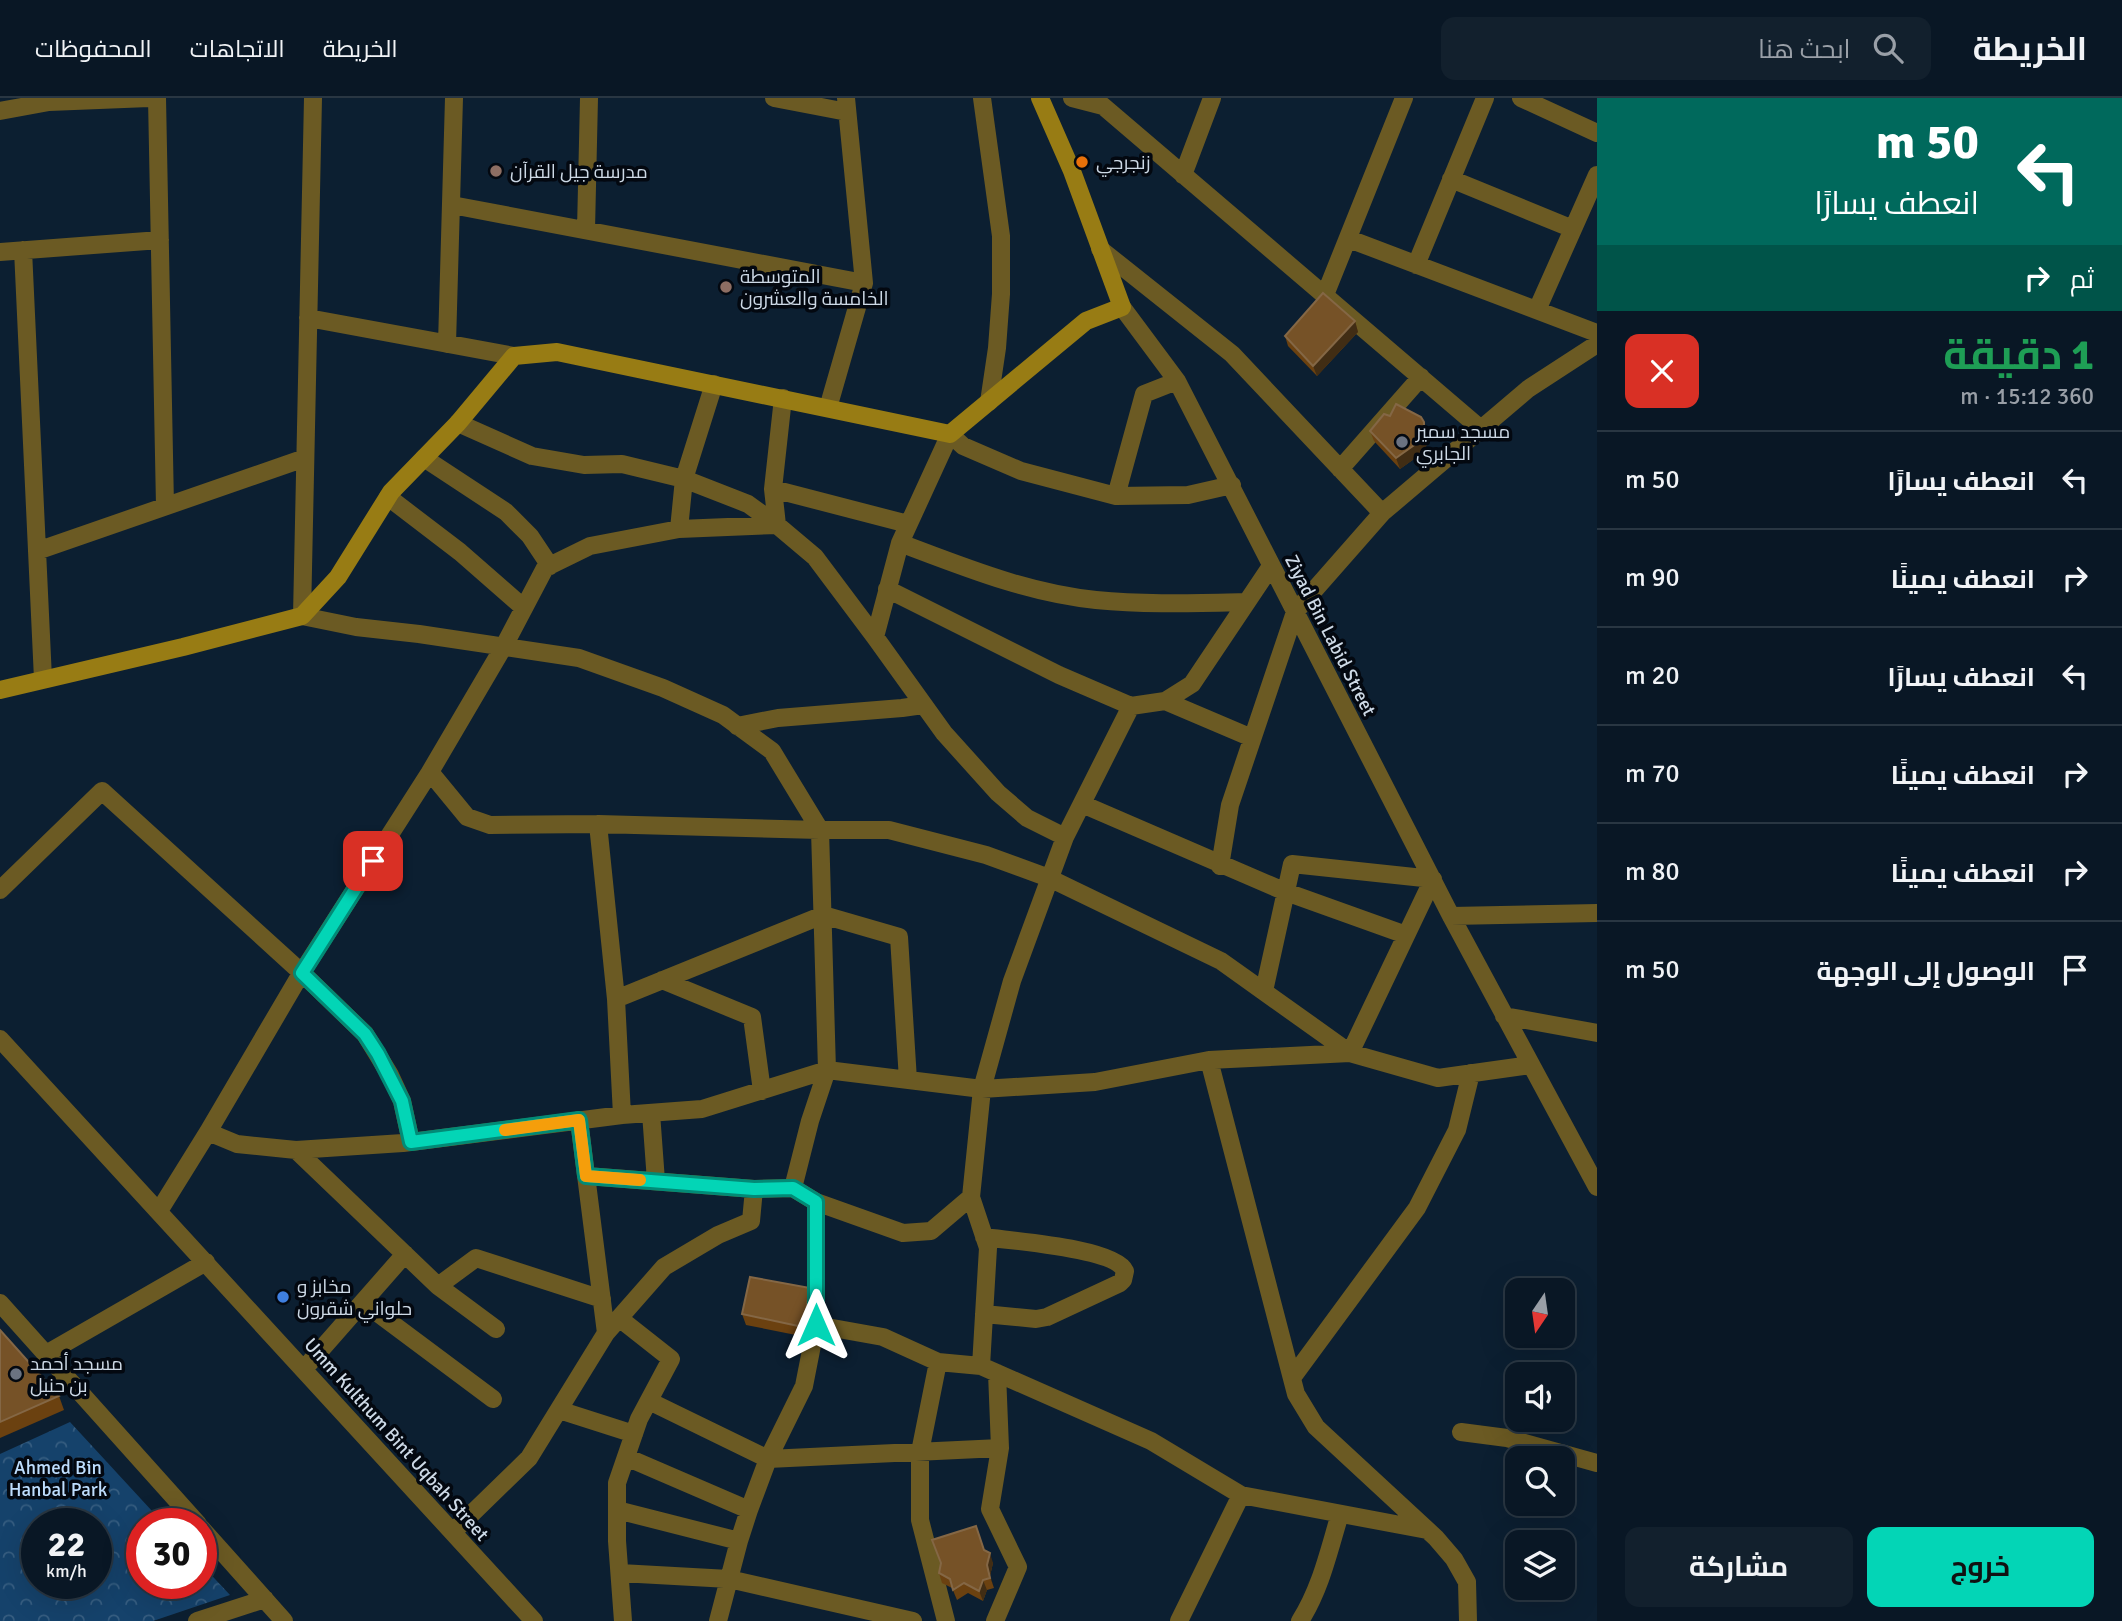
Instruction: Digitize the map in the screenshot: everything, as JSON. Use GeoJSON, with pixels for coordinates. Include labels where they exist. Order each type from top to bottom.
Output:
{"type":"FeatureCollection","features":[{"type":"Feature","properties":{"kind":"street"},"geometry":{"type":"LineString","coordinates":[[0,111],[50,100],[149,98]]}},
{"type":"Feature","properties":{"kind":"street"},"geometry":{"type":"LineString","coordinates":[[157,98],[165,506]]}},
{"type":"Feature","properties":{"kind":"street"},"geometry":{"type":"LineString","coordinates":[[302,616],[313,98]]}},
{"type":"Feature","properties":{"kind":"street"},"geometry":{"type":"LineString","coordinates":[[447,344],[454,98]]}},
{"type":"Feature","properties":{"kind":"street"},"geometry":{"type":"LineString","coordinates":[[586,230],[589,98]]}},
{"type":"Feature","properties":{"kind":"street"},"geometry":{"type":"LineString","coordinates":[[774,98],[847,105],[864,283],[828,408]]}},
{"type":"Feature","properties":{"kind":"street"},"geometry":{"type":"LineString","coordinates":[[982,98],[1001,236],[1000,308],[989,402]]}},
{"type":"Feature","properties":{"kind":"street","name":"Ziyad Bin Labid Street"},"geometry":{"type":"LineString","coordinates":[[1040,98],[1072,171],[1122,307],[1177,381],[1451,916],[1597,1187]]}},
{"type":"Feature","properties":{"kind":"street"},"geometry":{"type":"LineString","coordinates":[[1072,98],[1103,106],[1481,429]]}},
{"type":"Feature","properties":{"kind":"street"},"geometry":{"type":"LineString","coordinates":[[1183,174],[1212,98]]}},
{"type":"Feature","properties":{"kind":"street"},"geometry":{"type":"LineString","coordinates":[[1325,295],[1404,98]]}},
{"type":"Feature","properties":{"kind":"street"},"geometry":{"type":"LineString","coordinates":[[1416,265],[1485,98]]}},
{"type":"Feature","properties":{"kind":"street"},"geometry":{"type":"LineString","coordinates":[[1521,98],[1545,103],[1597,133]]}},
{"type":"Feature","properties":{"kind":"street"},"geometry":{"type":"LineString","coordinates":[[1537,310],[1597,175]]}},
{"type":"Feature","properties":{"kind":"street"},"geometry":{"type":"LineString","coordinates":[[1451,179],[1573,229]]}},
{"type":"Feature","properties":{"kind":"street"},"geometry":{"type":"LineString","coordinates":[[452,205],[864,283]]}},
{"type":"Feature","properties":{"kind":"street"},"geometry":{"type":"LineString","coordinates":[[1349,239],[1597,333]]}},
{"type":"Feature","properties":{"kind":"street"},"geometry":{"type":"LineString","coordinates":[[0,252],[160,240]]}},
{"type":"Feature","properties":{"kind":"street"},"geometry":{"type":"LineString","coordinates":[[1100,249],[1231,354],[1382,513]]}},
{"type":"Feature","properties":{"kind":"street"},"geometry":{"type":"LineString","coordinates":[[23,250],[43,679]]}},
{"type":"Feature","properties":{"kind":"street"},"geometry":{"type":"LineString","coordinates":[[875,637],[900,542],[950,433],[1086,321],[1122,307]]}},
{"type":"Feature","properties":{"kind":"street"},"geometry":{"type":"LineString","coordinates":[[308,318],[514,356],[557,352],[950,433],[963,446],[1021,471],[1115,496],[1188,495],[1232,485]]}},
{"type":"Feature","properties":{"kind":"street"},"geometry":{"type":"LineString","coordinates":[[1220,866],[1230,805],[1295,612],[1382,513],[1528,390],[1597,344]]}},
{"type":"Feature","properties":{"kind":"street"},"geometry":{"type":"LineString","coordinates":[[302,616],[338,577],[388,497],[458,423],[514,356]]}},
{"type":"Feature","properties":{"kind":"street"},"geometry":{"type":"LineString","coordinates":[[1340,469],[1421,377]]}},
{"type":"Feature","properties":{"kind":"street"},"geometry":{"type":"LineString","coordinates":[[1115,496],[1144,394],[1177,381]]}},
{"type":"Feature","properties":{"kind":"street"},"geometry":{"type":"LineString","coordinates":[[679,529],[684,479],[714,384]]}},
{"type":"Feature","properties":{"kind":"street"},"geometry":{"type":"LineString","coordinates":[[777,525],[773,488],[783,398]]}},
{"type":"Feature","properties":{"kind":"street"},"geometry":{"type":"LineString","coordinates":[[458,423],[532,456],[584,465],[622,464],[684,479],[748,504],[814,557],[944,733],[998,793],[1027,818],[1065,837]]}},
{"type":"Feature","properties":{"kind":"street"},"geometry":{"type":"LineString","coordinates":[[37,551],[305,458]]}},
{"type":"Feature","properties":{"kind":"street"},"geometry":{"type":"LineString","coordinates":[[424,458],[506,512],[530,536],[550,566]]}},
{"type":"Feature","properties":{"kind":"street"},"geometry":{"type":"LineString","coordinates":[[773,488],[908,524]]}},
{"type":"Feature","properties":{"kind":"street"},"geometry":{"type":"LineString","coordinates":[[388,497],[460,552],[524,608]]}},
{"type":"Feature","properties":{"kind":"street"},"geometry":{"type":"LineString","coordinates":[[159,1211],[302,973],[430,772],[504,646],[545,568],[590,546],[679,529],[777,525]]}},
{"type":"Feature","properties":{"kind":"street"},"geometry":{"type":"LineString","coordinates":[[900,542],[984,575],[1037,590],[1095,600],[1167,604],[1247,602]]}},
{"type":"Feature","properties":{"kind":"street"},"geometry":{"type":"LineString","coordinates":[[887,589],[1059,675],[1132,706],[1165,701],[1192,684],[1271,566]]}},
{"type":"Feature","properties":{"kind":"street"},"geometry":{"type":"LineString","coordinates":[[0,690],[302,616],[356,627],[579,658],[663,688],[723,715],[772,751],[820,830],[827,1070],[810,1121],[793,1188]]}},
{"type":"Feature","properties":{"kind":"street"},"geometry":{"type":"LineString","coordinates":[[1165,701],[1252,738]]}},
{"type":"Feature","properties":{"kind":"street"},"geometry":{"type":"LineString","coordinates":[[737,726],[778,718],[923,705]]}},
{"type":"Feature","properties":{"kind":"street"},"geometry":{"type":"LineString","coordinates":[[995,1621],[1018,1567],[990,1509],[1000,1448],[984,1314],[988,1248],[971,1197],[982,1089],[1012,981],[1065,837],[1132,706]]}},
{"type":"Feature","properties":{"kind":"street"},"geometry":{"type":"LineString","coordinates":[[430,772],[467,817],[490,825],[598,824],[889,830],[986,855],[1049,878],[1221,961],[1350,1053]]}},
{"type":"Feature","properties":{"kind":"street"},"geometry":{"type":"LineString","coordinates":[[0,890],[102,791],[365,1034],[402,1101],[411,1142]]}},
{"type":"Feature","properties":{"kind":"street"},"geometry":{"type":"LineString","coordinates":[[1082,804],[1220,866],[1406,935]]}},
{"type":"Feature","properties":{"kind":"street"},"geometry":{"type":"LineString","coordinates":[[598,824],[616,999],[622,1115]]}},
{"type":"Feature","properties":{"kind":"street"},"geometry":{"type":"LineString","coordinates":[[1264,991],[1292,864],[1433,879],[1350,1053]]}},
{"type":"Feature","properties":{"kind":"street"},"geometry":{"type":"LineString","coordinates":[[1451,916],[1597,913]]}},
{"type":"Feature","properties":{"kind":"street"},"geometry":{"type":"LineString","coordinates":[[616,999],[823,915],[899,937],[908,1080]]}},
{"type":"Feature","properties":{"kind":"street"},"geometry":{"type":"LineString","coordinates":[[662,980],[752,1017],[762,1091]]}},
{"type":"Feature","properties":{"kind":"street"},"geometry":{"type":"LineString","coordinates":[[1504,1016],[1597,1033]]}},
{"type":"Feature","properties":{"kind":"street","name":"Umm Kulthum Bint Uqbah Street"},"geometry":{"type":"LineString","coordinates":[[0,1039],[534,1621]]}},
{"type":"Feature","properties":{"kind":"street"},"geometry":{"type":"LineString","coordinates":[[208,1132],[237,1144],[296,1150],[411,1142],[622,1115],[702,1109],[827,1070],[982,1089],[1095,1082],[1209,1060],[1350,1053],[1438,1078],[1530,1065]]}},
{"type":"Feature","properties":{"kind":"street"},"geometry":{"type":"LineString","coordinates":[[1209,1060],[1296,1394],[1316,1427],[1427,1530],[1454,1559],[1467,1582],[1468,1621]]}},
{"type":"Feature","properties":{"kind":"street"},"geometry":{"type":"LineString","coordinates":[[1292,1378],[1417,1208],[1457,1130],[1471,1073]]}},
{"type":"Feature","properties":{"kind":"street"},"geometry":{"type":"LineString","coordinates":[[651,1113],[656,1181]]}},
{"type":"Feature","properties":{"kind":"street"},"geometry":{"type":"LineString","coordinates":[[579,1120],[606,1333]]}},
{"type":"Feature","properties":{"kind":"street"},"geometry":{"type":"LineString","coordinates":[[296,1150],[438,1286],[496,1329]]}},
{"type":"Feature","properties":{"kind":"street"},"geometry":{"type":"LineString","coordinates":[[586,1176],[754,1189],[793,1188],[816,1202],[902,1233],[931,1231],[971,1197]]}},
{"type":"Feature","properties":{"kind":"street"},"geometry":{"type":"LineString","coordinates":[[453,1532],[529,1458],[606,1333],[664,1267],[718,1235],[751,1221],[754,1189]]}},
{"type":"Feature","properties":{"kind":"street"},"geometry":{"type":"LineString","coordinates":[[718,1621],[738,1541],[749,1510],[768,1459],[804,1386],[816,1325],[816,1202]]}},
{"type":"Feature","properties":{"kind":"street"},"geometry":{"type":"LineString","coordinates":[[984,1237],[1089,1252],[1117,1262],[1125,1271],[1124,1280],[1120,1283],[1047,1317],[1035,1319],[984,1314]]}},
{"type":"Feature","properties":{"kind":"street"},"geometry":{"type":"LineString","coordinates":[[304,1369],[405,1254]]}},
{"type":"Feature","properties":{"kind":"street"},"geometry":{"type":"LineString","coordinates":[[438,1286],[476,1258],[602,1299]]}},
{"type":"Feature","properties":{"kind":"street"},"geometry":{"type":"LineString","coordinates":[[46,1354],[206,1262]]}},
{"type":"Feature","properties":{"kind":"street"},"geometry":{"type":"LineString","coordinates":[[363,1302],[493,1399]]}},
{"type":"Feature","properties":{"kind":"street"},"geometry":{"type":"LineString","coordinates":[[0,1303],[184,1508]]}},
{"type":"Feature","properties":{"kind":"street"},"geometry":{"type":"LineString","coordinates":[[619,1318],[671,1359],[634,1434],[617,1483],[623,1621]]}},
{"type":"Feature","properties":{"kind":"street"},"geometry":{"type":"LineString","coordinates":[[816,1325],[883,1337],[938,1362],[989,1370],[1151,1441],[1241,1495],[1427,1530]]}},
{"type":"Feature","properties":{"kind":"street"},"geometry":{"type":"LineString","coordinates":[[938,1362],[920,1452],[920,1520],[946,1621]]}},
{"type":"Feature","properties":{"kind":"street"},"geometry":{"type":"LineString","coordinates":[[649,1401],[768,1459],[1000,1448]]}},
{"type":"Feature","properties":{"kind":"street"},"geometry":{"type":"LineString","coordinates":[[559,1410],[634,1434]]}},
{"type":"Feature","properties":{"kind":"street"},"geometry":{"type":"LineString","coordinates":[[1461,1432],[1507,1438],[1597,1463]]}},
{"type":"Feature","properties":{"kind":"street"},"geometry":{"type":"LineString","coordinates":[[626,1457],[749,1510]]}},
{"type":"Feature","properties":{"kind":"street"},"geometry":{"type":"LineString","coordinates":[[1179,1621],[1241,1495]]}},
{"type":"Feature","properties":{"kind":"street"},"geometry":{"type":"LineString","coordinates":[[617,1510],[738,1541]]}},
{"type":"Feature","properties":{"kind":"street"},"geometry":{"type":"LineString","coordinates":[[1300,1621],[1311,1604],[1321,1578],[1340,1514]]}},
{"type":"Feature","properties":{"kind":"street"},"geometry":{"type":"LineString","coordinates":[[217,1546],[284,1621]]}},
{"type":"Feature","properties":{"kind":"street"},"geometry":{"type":"LineString","coordinates":[[620,1573],[729,1579],[913,1621]]}},
{"type":"Feature","properties":{"kind":"street"},"geometry":{"type":"LineString","coordinates":[[197,1621],[265,1600]]}},
{"type":"Feature","properties":{"kind":"green space","name":"Ahmed Bin Hanbal Park"},"geometry":{"type":"Polygon","coordinates":[[[70,1422],[149,1508],[126,1508],[126,1599],[217,1599],[217,1581],[230,1595],[153,1621],[0,1621],[0,1454],[70,1422]]]}},
{"type":"Feature","properties":{"kind":"building"},"geometry":{"type":"Polygon","coordinates":[[[1323,293],[1355,321],[1313,366],[1285,336],[1323,293]]]}},
{"type":"Feature","properties":{"kind":"building","name":"مسجد سمير الجابري"},"geometry":{"type":"Polygon","coordinates":[[[1396,404],[1421,417],[1424,433],[1417,443],[1396,458],[1370,431],[1384,414],[1390,416],[1396,404]]]}},
{"type":"Feature","properties":{"kind":"building"},"geometry":{"type":"Polygon","coordinates":[[[750,1277],[810,1288],[803,1327],[742,1314],[750,1277]]]}},
{"type":"Feature","properties":{"kind":"building","name":"مسجد أحمد بن حنبل"},"geometry":{"type":"Polygon","coordinates":[[[0,1330],[59,1396],[0,1422],[0,1330]]]}},
{"type":"Feature","properties":{"kind":"building"},"geometry":{"type":"Polygon","coordinates":[[[976,1526],[984,1550],[990,1553],[987,1565],[990,1578],[983,1580],[979,1591],[964,1583],[953,1590],[950,1579],[939,1573],[941,1563],[932,1540],[976,1526]]]}},
{"type":"Feature","properties":{"kind":"slow traffic"},"geometry":{"type":"LineString","coordinates":[[505,1130],[579,1120],[586,1176],[640,1180]]}},
{"type":"Feature","properties":{"kind":"place","name":"زنجرجي"},"geometry":{"type":"Point","coordinates":[1082,162]}},
{"type":"Feature","properties":{"kind":"place","name":"مدرسة جيل القرآن"},"geometry":{"type":"Point","coordinates":[496,171]}},
{"type":"Feature","properties":{"kind":"place","name":"المتوسطة الخامسة والعشرون"},"geometry":{"type":"Point","coordinates":[726,287]}},
{"type":"Feature","properties":{"kind":"place","name":"مسجد سمير الجابري"},"geometry":{"type":"Point","coordinates":[1402,442]}},
{"type":"Feature","properties":{"kind":"place","name":"مخابز و حلواني شقرون"},"geometry":{"type":"Point","coordinates":[283,1297]}},
{"type":"Feature","properties":{"kind":"place","name":"مسجد أحمد بن حنبل"},"geometry":{"type":"Point","coordinates":[16,1374]}},
{"type":"Feature","properties":{"kind":"route"},"geometry":{"type":"LineString","coordinates":[[373,861],[302,973],[365,1034],[378,1054],[402,1101],[411,1142],[579,1120],[586,1176],[754,1189],[793,1188],[816,1202],[816,1325]]}}]}
